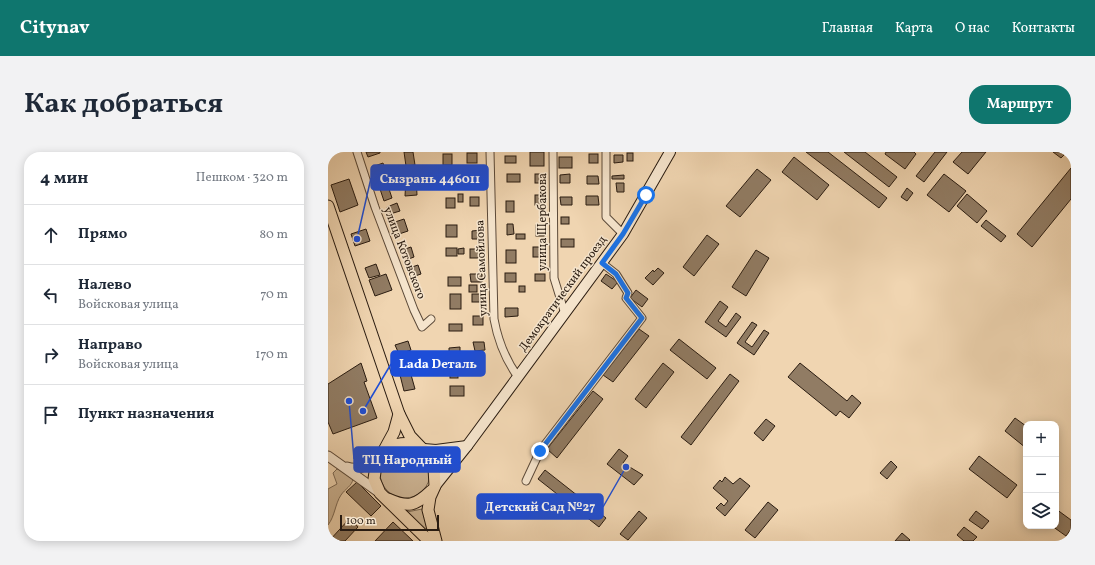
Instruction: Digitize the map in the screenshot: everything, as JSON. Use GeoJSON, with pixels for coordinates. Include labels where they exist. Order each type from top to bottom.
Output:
{"type":"FeatureCollection","features":[{"type":"Feature","properties":{"kind":"main road","name":"Демократический проезд"},"geometry":{"type":"LineString","coordinates":[[434,488],[566,314],[623,234],[670,152]]}},
{"type":"Feature","properties":{"kind":"main road"},"geometry":{"type":"LineString","coordinates":[[328,206],[399,414],[410,436],[432,460],[434,468],[434,488],[430,497],[428,510],[436,541]]}},
{"type":"Feature","properties":{"kind":"main road"},"geometry":{"type":"LineString","coordinates":[[399,414],[394,432],[379,458],[374,472],[374,479],[383,495],[429,541]]}},
{"type":"Feature","properties":{"kind":"main road"},"geometry":{"type":"LineString","coordinates":[[386,448],[396,444],[405,443],[436,450],[467,446]]}},
{"type":"Feature","properties":{"kind":"main road"},"geometry":{"type":"LineString","coordinates":[[383,495],[402,505],[412,504],[422,500],[434,488]]}},
{"type":"Feature","properties":{"kind":"street","name":"улица Котовского"},"geometry":{"type":"LineString","coordinates":[[357,152],[375,207],[420,325],[422,327],[431,319]]}},
{"type":"Feature","properties":{"kind":"street","name":"улица Самойлова"},"geometry":{"type":"LineString","coordinates":[[490,152],[494,319],[498,340],[508,364],[518,377]]}},
{"type":"Feature","properties":{"kind":"street","name":"улица Щербакова"},"geometry":{"type":"LineString","coordinates":[[553,152],[554,278],[566,314]]}},
{"type":"Feature","properties":{"kind":"street"},"geometry":{"type":"LineString","coordinates":[[606,152],[606,217],[623,234]]}},
{"type":"Feature","properties":{"kind":"street"},"geometry":{"type":"LineString","coordinates":[[526,482],[540,451],[642,318],[626,298],[628,293],[616,274],[602,263]]}},
{"type":"Feature","properties":{"kind":"street"},"geometry":{"type":"LineString","coordinates":[[328,456],[383,495]]}},
{"type":"Feature","properties":{"kind":"street"},"geometry":{"type":"LineString","coordinates":[[344,466],[355,469],[367,466],[379,458]]}},
{"type":"Feature","properties":{"kind":"shaded area"},"geometry":{"type":"Polygon","coordinates":[[[405,448],[415,450],[423,455],[428,463],[430,473],[428,483],[423,491],[415,496],[405,498],[395,496],[387,491],[382,483],[380,473],[382,463],[387,455],[395,450],[405,448]]]}},
{"type":"Feature","properties":{"kind":"shaded area"},"geometry":{"type":"Polygon","coordinates":[[[337,469],[340,469],[353,479],[351,484],[339,499],[328,525],[328,489],[337,484],[333,473],[337,469]]]}},
{"type":"Feature","properties":{"kind":"shaded area"},"geometry":{"type":"Polygon","coordinates":[[[422,509],[428,532],[407,512],[422,509]]]}},
{"type":"Feature","properties":{"kind":"building"},"geometry":{"type":"Polygon","coordinates":[[[366,152],[380,152],[380,153],[368,157],[366,152]]]}},
{"type":"Feature","properties":{"kind":"building"},"geometry":{"type":"Polygon","coordinates":[[[404,152],[413,152],[415,165],[406,166],[404,152]]]}},
{"type":"Feature","properties":{"kind":"building"},"geometry":{"type":"Polygon","coordinates":[[[530,152],[544,152],[544,166],[530,166],[530,152]]]}},
{"type":"Feature","properties":{"kind":"building"},"geometry":{"type":"Polygon","coordinates":[[[806,152],[828,152],[887,198],[879,208],[806,152]]]}},
{"type":"Feature","properties":{"kind":"building"},"geometry":{"type":"Polygon","coordinates":[[[844,152],[865,152],[897,177],[889,187],[844,152]]]}},
{"type":"Feature","properties":{"kind":"building"},"geometry":{"type":"Polygon","coordinates":[[[886,152],[914,152],[916,154],[905,169],[885,154],[886,152]]]}},
{"type":"Feature","properties":{"kind":"building"},"geometry":{"type":"Polygon","coordinates":[[[935,152],[947,152],[924,182],[916,176],[935,152]]]}},
{"type":"Feature","properties":{"kind":"building"},"geometry":{"type":"Polygon","coordinates":[[[962,152],[986,152],[968,174],[953,162],[962,152]]]}},
{"type":"Feature","properties":{"kind":"building"},"geometry":{"type":"Polygon","coordinates":[[[1053,152],[1067,152],[1061,158],[1053,152]]]}},
{"type":"Feature","properties":{"kind":"building"},"geometry":{"type":"Polygon","coordinates":[[[467,153],[477,153],[477,163],[467,163],[467,153]]]}},
{"type":"Feature","properties":{"kind":"building"},"geometry":{"type":"Polygon","coordinates":[[[627,153],[633,153],[633,161],[627,161],[627,153]]]}},
{"type":"Feature","properties":{"kind":"building"},"geometry":{"type":"Polygon","coordinates":[[[443,154],[452,154],[452,165],[443,165],[443,154]]]}},
{"type":"Feature","properties":{"kind":"building"},"geometry":{"type":"Polygon","coordinates":[[[589,154],[598,154],[598,163],[589,163],[589,154]]]}},
{"type":"Feature","properties":{"kind":"building"},"geometry":{"type":"Polygon","coordinates":[[[614,155],[623,155],[623,162],[614,163],[614,155]]]}},
{"type":"Feature","properties":{"kind":"building"},"geometry":{"type":"Polygon","coordinates":[[[505,156],[516,156],[516,163],[505,163],[505,156]]]}},
{"type":"Feature","properties":{"kind":"building"},"geometry":{"type":"Polygon","coordinates":[[[559,157],[572,157],[572,168],[559,168],[559,157]]]}},
{"type":"Feature","properties":{"kind":"building"},"geometry":{"type":"Polygon","coordinates":[[[794,157],[829,185],[817,200],[782,172],[794,157]]]}},
{"type":"Feature","properties":{"kind":"building"},"geometry":{"type":"Polygon","coordinates":[[[383,163],[386,171],[375,175],[372,167],[383,163]]]}},
{"type":"Feature","properties":{"kind":"building"},"geometry":{"type":"Polygon","coordinates":[[[1071,168],[1071,199],[1032,247],[1017,234],[1071,168]]]}},
{"type":"Feature","properties":{"kind":"building"},"geometry":{"type":"Polygon","coordinates":[[[757,169],[771,180],[740,217],[726,206],[757,169]]]}},
{"type":"Feature","properties":{"kind":"building"},"geometry":{"type":"Polygon","coordinates":[[[507,174],[520,174],[520,182],[507,182],[507,174]]]}},
{"type":"Feature","properties":{"kind":"building"},"geometry":{"type":"Polygon","coordinates":[[[535,174],[544,174],[544,183],[535,183],[535,174]]]}},
{"type":"Feature","properties":{"kind":"building"},"geometry":{"type":"Polygon","coordinates":[[[570,174],[570,183],[560,183],[560,175],[570,174]]]}},
{"type":"Feature","properties":{"kind":"building"},"geometry":{"type":"Polygon","coordinates":[[[944,174],[966,191],[949,212],[927,195],[944,174]]]}},
{"type":"Feature","properties":{"kind":"building"},"geometry":{"type":"Polygon","coordinates":[[[624,175],[624,179],[612,179],[612,176],[624,175]]]}},
{"type":"Feature","properties":{"kind":"building"},"geometry":{"type":"Polygon","coordinates":[[[587,176],[598,176],[599,184],[587,184],[587,176]]]}},
{"type":"Feature","properties":{"kind":"building"},"geometry":{"type":"Polygon","coordinates":[[[416,177],[417,195],[405,196],[406,178],[416,177]]]}},
{"type":"Feature","properties":{"kind":"building"},"geometry":{"type":"Polygon","coordinates":[[[349,179],[358,205],[340,212],[331,185],[349,179]]]}},
{"type":"Feature","properties":{"kind":"building"},"geometry":{"type":"Polygon","coordinates":[[[616,183],[624,183],[624,192],[617,192],[616,183]]]}},
{"type":"Feature","properties":{"kind":"building"},"geometry":{"type":"Polygon","coordinates":[[[388,186],[392,198],[384,201],[380,189],[388,186]]]}},
{"type":"Feature","properties":{"kind":"building"},"geometry":{"type":"Polygon","coordinates":[[[907,188],[913,193],[907,201],[901,197],[907,188]]]}},
{"type":"Feature","properties":{"kind":"building"},"geometry":{"type":"Polygon","coordinates":[[[458,194],[463,194],[463,202],[458,202],[458,194]]]}},
{"type":"Feature","properties":{"kind":"building"},"geometry":{"type":"Polygon","coordinates":[[[967,194],[987,211],[977,223],[957,206],[967,194]]]}},
{"type":"Feature","properties":{"kind":"building"},"geometry":{"type":"Polygon","coordinates":[[[535,195],[545,195],[545,205],[535,205],[535,195]]]}},
{"type":"Feature","properties":{"kind":"building"},"geometry":{"type":"Polygon","coordinates":[[[586,196],[598,196],[599,205],[586,205],[586,196]]]}},
{"type":"Feature","properties":{"kind":"building"},"geometry":{"type":"Polygon","coordinates":[[[470,197],[479,197],[479,206],[470,206],[470,197]]]}},
{"type":"Feature","properties":{"kind":"building"},"geometry":{"type":"Polygon","coordinates":[[[560,197],[572,197],[572,205],[561,205],[560,197]]]}},
{"type":"Feature","properties":{"kind":"building"},"geometry":{"type":"Polygon","coordinates":[[[446,198],[455,198],[455,208],[446,208],[446,198]]]}},
{"type":"Feature","properties":{"kind":"building"},"geometry":{"type":"Polygon","coordinates":[[[506,201],[514,201],[514,212],[506,212],[506,201]]]}},
{"type":"Feature","properties":{"kind":"building"},"geometry":{"type":"Polygon","coordinates":[[[397,203],[400,211],[390,214],[387,207],[397,203]]]}},
{"type":"Feature","properties":{"kind":"building"},"geometry":{"type":"Polygon","coordinates":[[[561,217],[569,217],[569,224],[561,224],[561,217]]]}},
{"type":"Feature","properties":{"kind":"building"},"geometry":{"type":"Polygon","coordinates":[[[404,219],[408,231],[396,235],[392,223],[404,219]]]}},
{"type":"Feature","properties":{"kind":"building"},"geometry":{"type":"Polygon","coordinates":[[[986,220],[1006,236],[1001,242],[981,226],[986,220]]]}},
{"type":"Feature","properties":{"kind":"building"},"geometry":{"type":"Polygon","coordinates":[[[507,224],[513,224],[514,234],[507,235],[507,224]]]}},
{"type":"Feature","properties":{"kind":"building"},"geometry":{"type":"Polygon","coordinates":[[[446,225],[457,225],[457,237],[446,237],[446,225]]]}},
{"type":"Feature","properties":{"kind":"building"},"geometry":{"type":"Polygon","coordinates":[[[536,225],[545,225],[545,236],[536,236],[536,225]]]}},
{"type":"Feature","properties":{"kind":"building"},"geometry":{"type":"Polygon","coordinates":[[[366,229],[370,241],[355,246],[351,234],[366,229]]]}},
{"type":"Feature","properties":{"kind":"building"},"geometry":{"type":"Polygon","coordinates":[[[482,230],[482,239],[472,239],[472,231],[482,230]]]}},
{"type":"Feature","properties":{"kind":"building"},"geometry":{"type":"Polygon","coordinates":[[[516,234],[525,234],[525,239],[516,239],[516,234]]]}},
{"type":"Feature","properties":{"kind":"building"},"geometry":{"type":"Polygon","coordinates":[[[707,235],[719,244],[694,276],[683,267],[707,235]]]}},
{"type":"Feature","properties":{"kind":"building"},"geometry":{"type":"Polygon","coordinates":[[[561,239],[574,239],[574,247],[561,247],[561,239]]]}},
{"type":"Feature","properties":{"kind":"building"},"geometry":{"type":"Polygon","coordinates":[[[411,247],[414,257],[406,260],[402,250],[411,247]]]}},
{"type":"Feature","properties":{"kind":"building"},"geometry":{"type":"Polygon","coordinates":[[[533,247],[545,247],[545,257],[533,257],[533,247]]]}},
{"type":"Feature","properties":{"kind":"building"},"geometry":{"type":"Polygon","coordinates":[[[446,248],[457,248],[457,256],[446,256],[446,248]]]}},
{"type":"Feature","properties":{"kind":"building"},"geometry":{"type":"Polygon","coordinates":[[[464,248],[464,254],[458,254],[458,249],[464,248]]]}},
{"type":"Feature","properties":{"kind":"building"},"geometry":{"type":"Polygon","coordinates":[[[470,249],[481,249],[481,258],[470,258],[470,249]]]}},
{"type":"Feature","properties":{"kind":"building"},"geometry":{"type":"Polygon","coordinates":[[[506,250],[516,250],[516,263],[506,263],[506,250]]]}},
{"type":"Feature","properties":{"kind":"building"},"geometry":{"type":"Polygon","coordinates":[[[756,250],[769,258],[746,296],[732,287],[756,250]]]}},
{"type":"Feature","properties":{"kind":"building"},"geometry":{"type":"Polygon","coordinates":[[[376,264],[380,275],[369,278],[365,268],[376,264]]]}},
{"type":"Feature","properties":{"kind":"building"},"geometry":{"type":"Polygon","coordinates":[[[418,265],[421,274],[412,277],[409,268],[418,265]]]}},
{"type":"Feature","properties":{"kind":"building"},"geometry":{"type":"Polygon","coordinates":[[[658,268],[664,273],[653,285],[645,278],[653,270],[654,272],[658,268]]]}},
{"type":"Feature","properties":{"kind":"building"},"geometry":{"type":"Polygon","coordinates":[[[505,273],[516,273],[516,282],[505,282],[505,273]]]}},
{"type":"Feature","properties":{"kind":"building"},"geometry":{"type":"Polygon","coordinates":[[[386,274],[392,290],[375,296],[369,280],[386,274]]]}},
{"type":"Feature","properties":{"kind":"building"},"geometry":{"type":"Polygon","coordinates":[[[470,274],[482,274],[482,282],[471,282],[470,274]]]}},
{"type":"Feature","properties":{"kind":"building"},"geometry":{"type":"Polygon","coordinates":[[[535,274],[545,274],[545,281],[535,281],[535,274]]]}},
{"type":"Feature","properties":{"kind":"building"},"geometry":{"type":"Polygon","coordinates":[[[606,274],[618,282],[612,289],[601,281],[606,274]]]}},
{"type":"Feature","properties":{"kind":"building"},"geometry":{"type":"Polygon","coordinates":[[[448,277],[461,277],[461,286],[448,286],[448,277]]]}},
{"type":"Feature","properties":{"kind":"building"},"geometry":{"type":"Polygon","coordinates":[[[469,285],[477,285],[477,292],[469,292],[469,285]]]}},
{"type":"Feature","properties":{"kind":"building"},"geometry":{"type":"Polygon","coordinates":[[[519,286],[525,286],[525,292],[519,292],[519,286]]]}},
{"type":"Feature","properties":{"kind":"building"},"geometry":{"type":"Polygon","coordinates":[[[636,290],[648,299],[642,307],[630,298],[636,290]]]}},
{"type":"Feature","properties":{"kind":"building"},"geometry":{"type":"Polygon","coordinates":[[[450,294],[461,294],[461,309],[450,309],[450,294]]]}},
{"type":"Feature","properties":{"kind":"building"},"geometry":{"type":"Polygon","coordinates":[[[472,294],[483,294],[483,302],[472,302],[472,294]]]}},
{"type":"Feature","properties":{"kind":"building"},"geometry":{"type":"Polygon","coordinates":[[[720,301],[728,307],[718,321],[726,327],[736,313],[741,317],[726,337],[705,322],[720,301]]]}},
{"type":"Feature","properties":{"kind":"building"},"geometry":{"type":"Polygon","coordinates":[[[505,308],[518,308],[518,316],[505,317],[505,308]]]}},
{"type":"Feature","properties":{"kind":"building"},"geometry":{"type":"Polygon","coordinates":[[[473,316],[483,316],[483,325],[473,325],[473,316]]]}},
{"type":"Feature","properties":{"kind":"building"},"geometry":{"type":"Polygon","coordinates":[[[752,322],[757,325],[745,342],[752,347],[764,330],[769,333],[754,355],[737,343],[752,322]]]}},
{"type":"Feature","properties":{"kind":"building"},"geometry":{"type":"Polygon","coordinates":[[[449,324],[462,324],[462,331],[449,331],[449,324]]]}},
{"type":"Feature","properties":{"kind":"building"},"geometry":{"type":"Polygon","coordinates":[[[639,329],[649,336],[613,382],[603,375],[639,329]]]}},
{"type":"Feature","properties":{"kind":"building"},"geometry":{"type":"Polygon","coordinates":[[[679,339],[716,368],[707,379],[670,350],[679,339]]]}},
{"type":"Feature","properties":{"kind":"building"},"geometry":{"type":"Polygon","coordinates":[[[408,341],[411,350],[399,354],[395,345],[408,341]]]}},
{"type":"Feature","properties":{"kind":"building"},"geometry":{"type":"Polygon","coordinates":[[[473,342],[484,342],[485,350],[475,351],[473,342]]]}},
{"type":"Feature","properties":{"kind":"building"},"geometry":{"type":"Polygon","coordinates":[[[460,347],[460,360],[449,360],[449,348],[460,347]]]}},
{"type":"Feature","properties":{"kind":"building"},"geometry":{"type":"Polygon","coordinates":[[[361,363],[367,381],[364,382],[377,418],[333,434],[328,422],[328,384],[361,363]]]}},
{"type":"Feature","properties":{"kind":"building"},"geometry":{"type":"Polygon","coordinates":[[[663,363],[674,372],[646,408],[635,399],[663,363]]]}},
{"type":"Feature","properties":{"kind":"building"},"geometry":{"type":"Polygon","coordinates":[[[800,363],[847,401],[852,395],[861,403],[849,418],[840,411],[836,416],[788,377],[800,363]]]}},
{"type":"Feature","properties":{"kind":"building"},"geometry":{"type":"Polygon","coordinates":[[[408,364],[415,389],[404,391],[398,367],[408,364]]]}},
{"type":"Feature","properties":{"kind":"building"},"geometry":{"type":"Polygon","coordinates":[[[450,369],[458,369],[458,378],[450,378],[450,369]]]}},
{"type":"Feature","properties":{"kind":"building"},"geometry":{"type":"Polygon","coordinates":[[[730,374],[739,381],[691,445],[681,437],[730,374]]]}},
{"type":"Feature","properties":{"kind":"building"},"geometry":{"type":"Polygon","coordinates":[[[450,386],[464,386],[464,396],[450,396],[450,386]]]}},
{"type":"Feature","properties":{"kind":"building"},"geometry":{"type":"Polygon","coordinates":[[[593,391],[603,399],[557,458],[547,449],[593,391]]]}},
{"type":"Feature","properties":{"kind":"building"},"geometry":{"type":"Polygon","coordinates":[[[1015,418],[1023,424],[1023,446],[1005,431],[1015,418]]]}},
{"type":"Feature","properties":{"kind":"building"},"geometry":{"type":"Polygon","coordinates":[[[766,419],[775,426],[763,441],[754,433],[766,419]]]}},
{"type":"Feature","properties":{"kind":"building"},"geometry":{"type":"Polygon","coordinates":[[[619,449],[628,456],[623,463],[643,475],[634,485],[607,464],[619,449]]]}},
{"type":"Feature","properties":{"kind":"building"},"geometry":{"type":"Polygon","coordinates":[[[979,456],[1017,485],[1007,498],[969,469],[979,456]]]}},
{"type":"Feature","properties":{"kind":"building"},"geometry":{"type":"Polygon","coordinates":[[[891,461],[897,467],[887,479],[880,473],[891,461]]]}},
{"type":"Feature","properties":{"kind":"building"},"geometry":{"type":"Polygon","coordinates":[[[545,470],[606,518],[599,527],[538,479],[545,470]]]}},
{"type":"Feature","properties":{"kind":"building"},"geometry":{"type":"Polygon","coordinates":[[[725,477],[733,484],[740,478],[750,486],[725,516],[716,508],[721,503],[724,506],[728,501],[713,488],[720,480],[722,482],[725,477]]]}},
{"type":"Feature","properties":{"kind":"building"},"geometry":{"type":"Polygon","coordinates":[[[357,482],[381,506],[371,516],[346,492],[357,482]]]}},
{"type":"Feature","properties":{"kind":"building"},"geometry":{"type":"Polygon","coordinates":[[[768,502],[778,510],[755,538],[745,530],[768,502]]]}},
{"type":"Feature","properties":{"kind":"building"},"geometry":{"type":"Polygon","coordinates":[[[639,511],[647,518],[628,540],[620,534],[639,511]]]}},
{"type":"Feature","properties":{"kind":"building"},"geometry":{"type":"Polygon","coordinates":[[[976,511],[989,521],[982,529],[969,520],[976,511]]]}},
{"type":"Feature","properties":{"kind":"building"},"geometry":{"type":"Polygon","coordinates":[[[1059,511],[1071,520],[1071,529],[1066,536],[1056,529],[1059,529],[1059,511]]]}},
{"type":"Feature","properties":{"kind":"building"},"geometry":{"type":"Polygon","coordinates":[[[350,518],[358,527],[345,541],[329,541],[350,518]]]}},
{"type":"Feature","properties":{"kind":"building"},"geometry":{"type":"Polygon","coordinates":[[[393,522],[413,541],[375,541],[393,522]]]}},
{"type":"Feature","properties":{"kind":"building"},"geometry":{"type":"Polygon","coordinates":[[[964,527],[977,537],[973,541],[964,541],[957,535],[964,527]]]}},
{"type":"Feature","properties":{"kind":"building"},"geometry":{"type":"Polygon","coordinates":[[[902,533],[910,540],[895,541],[902,533]]]}},
{"type":"Feature","properties":{"kind":"place","name":"Сызрань 446011"},"geometry":{"type":"Point","coordinates":[357,239]}},
{"type":"Feature","properties":{"kind":"place","name":"ТЦ Народный"},"geometry":{"type":"Point","coordinates":[349,401]}},
{"type":"Feature","properties":{"kind":"place","name":"Lada Dеталь"},"geometry":{"type":"Point","coordinates":[363,411]}},
{"type":"Feature","properties":{"kind":"place","name":"Детский Сад №27"},"geometry":{"type":"Point","coordinates":[626,467]}},
{"type":"Feature","properties":{"kind":"route"},"geometry":{"type":"LineString","coordinates":[[540,451],[642,318],[626,298],[628,293],[616,274],[602,263],[623,234],[646,195]]}}]}
